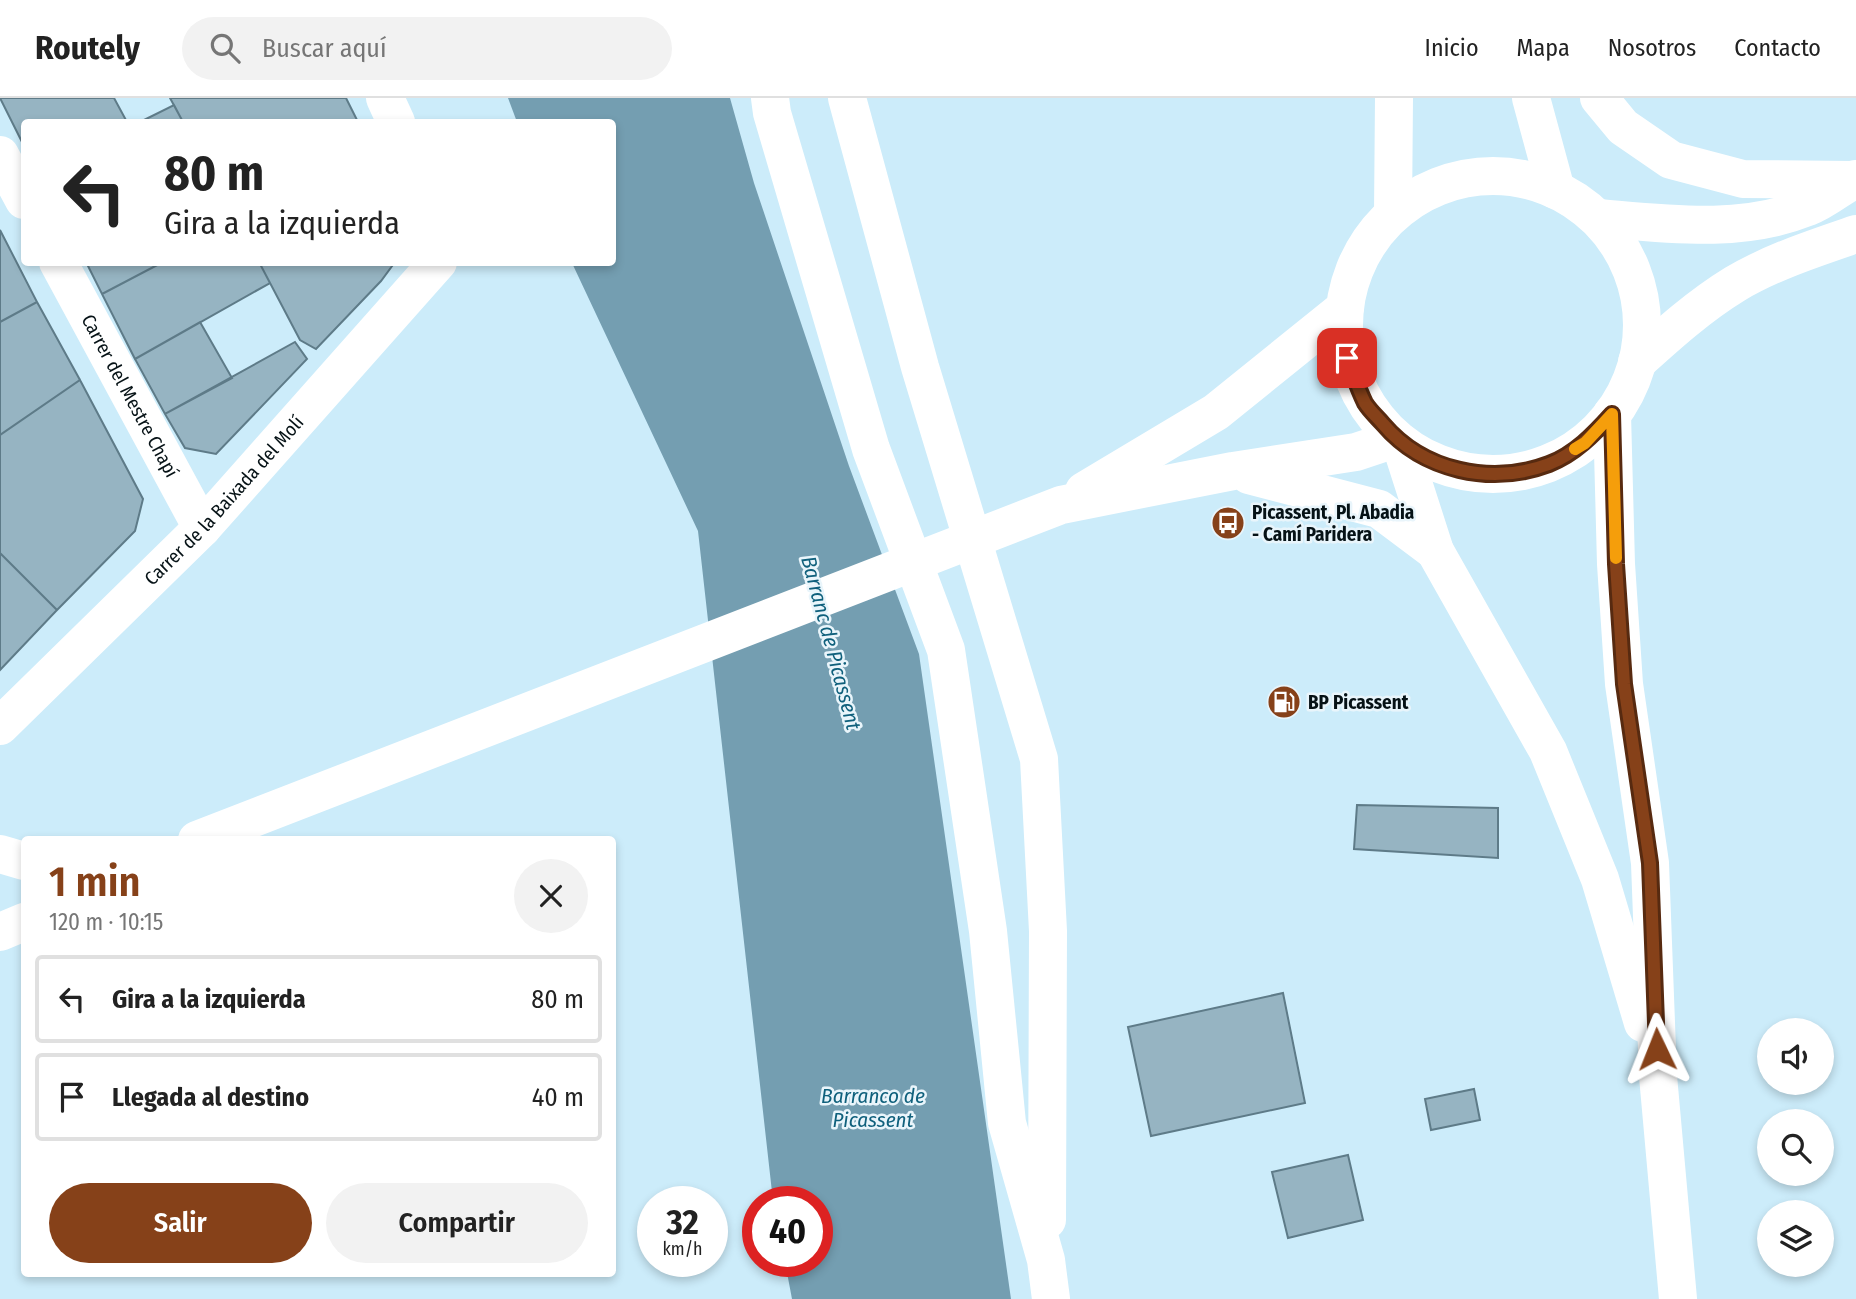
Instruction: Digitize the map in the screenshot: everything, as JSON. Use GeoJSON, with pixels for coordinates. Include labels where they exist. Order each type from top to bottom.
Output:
{"type":"FeatureCollection","features":[{"type":"Feature","properties":{"kind":"street"},"geometry":{"type":"LineString","coordinates":[[385,98],[395,119]]}},
{"type":"Feature","properties":{"kind":"street"},"geometry":{"type":"LineString","coordinates":[[770,98],[871,449],[946,650],[988,931],[1007,1123],[1046,1260],[1051,1299]]}},
{"type":"Feature","properties":{"kind":"street"},"geometry":{"type":"LineString","coordinates":[[847,98],[920,367],[1039,760],[1048,931],[1049,1133],[1046,1260]]}},
{"type":"Feature","properties":{"kind":"street"},"geometry":{"type":"LineString","coordinates":[[1393,214],[1395,98]]}},
{"type":"Feature","properties":{"kind":"street"},"geometry":{"type":"LineString","coordinates":[[1531,98],[1556,190]]}},
{"type":"Feature","properties":{"kind":"street"},"geometry":{"type":"LineString","coordinates":[[1599,98],[1623,127],[1671,160],[1743,179],[1855,179]]}},
{"type":"Feature","properties":{"kind":"street"},"geometry":{"type":"LineString","coordinates":[[0,155],[21,194]]}},
{"type":"Feature","properties":{"kind":"street"},"geometry":{"type":"LineString","coordinates":[[1471,177],[1515,177],[1556,190],[1598,218],[1621,248],[1637,285],[1642,323],[1637,362],[1628,389],[1612,414],[1585,443],[1550,463],[1511,473],[1472,474],[1433,463],[1397,441],[1366,404],[1347,358],[1345,308],[1353,273],[1369,241],[1393,214],[1430,189],[1471,177]]}},
{"type":"Feature","properties":{"kind":"street"},"geometry":{"type":"LineString","coordinates":[[1598,218],[1671,225],[1744,225],[1809,207],[1855,179]]}},
{"type":"Feature","properties":{"kind":"street"},"geometry":{"type":"LineString","coordinates":[[1637,362],[1684,319],[1737,283],[1798,254],[1856,234]]}},
{"type":"Feature","properties":{"kind":"street","name":"Carrer del Mestre Chapí"},"geometry":{"type":"LineString","coordinates":[[60,266],[202,527]]}},
{"type":"Feature","properties":{"kind":"street","name":"Carrer de la Baixada del Molí"},"geometry":{"type":"LineString","coordinates":[[0,726],[202,527],[434,266]]}},
{"type":"Feature","properties":{"kind":"street"},"geometry":{"type":"LineString","coordinates":[[1061,505],[1216,412],[1345,308]]}},
{"type":"Feature","properties":{"kind":"street"},"geometry":{"type":"LineString","coordinates":[[1612,414],[1616,564],[1624,684],[1650,863],[1658,1076],[1678,1299]]}},
{"type":"Feature","properties":{"kind":"street"},"geometry":{"type":"LineString","coordinates":[[206,836],[1061,505],[1233,471],[1356,452],[1397,441]]}},
{"type":"Feature","properties":{"kind":"street"},"geometry":{"type":"LineString","coordinates":[[1397,441],[1435,551],[1548,751],[1600,879],[1658,1076]]}},
{"type":"Feature","properties":{"kind":"street"},"geometry":{"type":"LineString","coordinates":[[1233,471],[1379,509],[1435,551]]}},
{"type":"Feature","properties":{"kind":"street"},"geometry":{"type":"LineString","coordinates":[[0,854],[21,860]]}},
{"type":"Feature","properties":{"kind":"street"},"geometry":{"type":"LineString","coordinates":[[0,932],[21,923]]}},
{"type":"Feature","properties":{"kind":"water","name":"Barranco de Picassent"},"geometry":{"type":"Polygon","coordinates":[[[508,98],[730,98],[754,183],[849,466],[919,654],[1011,1299],[792,1299],[788,1277],[833,1277],[833,1186],[771,1186],[698,531],[573,266],[616,266],[616,119],[516,119],[508,98]]]}},
{"type":"Feature","properties":{"kind":"building"},"geometry":{"type":"Polygon","coordinates":[[[0,98],[114,98],[125,119],[21,119],[21,140],[0,98]]]}},
{"type":"Feature","properties":{"kind":"building"},"geometry":{"type":"Polygon","coordinates":[[[170,98],[346,98],[356,119],[181,119],[170,98]]]}},
{"type":"Feature","properties":{"kind":"building"},"geometry":{"type":"Polygon","coordinates":[[[174,105],[181,119],[146,119],[174,105]]]}},
{"type":"Feature","properties":{"kind":"building"},"geometry":{"type":"Polygon","coordinates":[[[0,230],[37,302],[0,322],[0,230]]]}},
{"type":"Feature","properties":{"kind":"building"},"geometry":{"type":"Polygon","coordinates":[[[88,266],[155,266],[102,294],[88,266]]]}},
{"type":"Feature","properties":{"kind":"building"},"geometry":{"type":"Polygon","coordinates":[[[155,266],[261,266],[270,283],[135,359],[102,294],[155,266]]]}},
{"type":"Feature","properties":{"kind":"building"},"geometry":{"type":"Polygon","coordinates":[[[261,266],[392,266],[316,349],[300,340],[261,266]]]}},
{"type":"Feature","properties":{"kind":"building"},"geometry":{"type":"Polygon","coordinates":[[[37,302],[80,380],[0,435],[0,322],[37,302]]]}},
{"type":"Feature","properties":{"kind":"building"},"geometry":{"type":"Polygon","coordinates":[[[200,322],[232,378],[165,414],[135,359],[200,322]]]}},
{"type":"Feature","properties":{"kind":"building"},"geometry":{"type":"Polygon","coordinates":[[[295,342],[307,359],[216,454],[185,448],[165,414],[295,342]]]}},
{"type":"Feature","properties":{"kind":"building"},"geometry":{"type":"Polygon","coordinates":[[[80,380],[143,499],[135,531],[57,610],[0,553],[0,435],[80,380]]]}},
{"type":"Feature","properties":{"kind":"building"},"geometry":{"type":"Polygon","coordinates":[[[0,553],[57,610],[0,670],[0,553]]]}},
{"type":"Feature","properties":{"kind":"building"},"geometry":{"type":"Polygon","coordinates":[[[1357,805],[1498,808],[1498,858],[1354,849],[1357,805]]]}},
{"type":"Feature","properties":{"kind":"building"},"geometry":{"type":"Polygon","coordinates":[[[1283,993],[1305,1103],[1151,1136],[1128,1027],[1283,993]]]}},
{"type":"Feature","properties":{"kind":"building"},"geometry":{"type":"Polygon","coordinates":[[[1474,1089],[1480,1120],[1431,1130],[1425,1099],[1474,1089]]]}},
{"type":"Feature","properties":{"kind":"building"},"geometry":{"type":"Polygon","coordinates":[[[1348,1155],[1363,1220],[1288,1238],[1272,1172],[1348,1155]]]}},
{"type":"Feature","properties":{"kind":"slow traffic"},"geometry":{"type":"LineString","coordinates":[[1575,449],[1585,443],[1612,414],[1616,558]]}},
{"type":"Feature","properties":{"kind":"place","name":"Picassent, Pl. Abadia - Camí Paridera"},"geometry":{"type":"Point","coordinates":[1228,523]}},
{"type":"Feature","properties":{"kind":"place","name":"BP Picassent"},"geometry":{"type":"Point","coordinates":[1284,702]}},
{"type":"Feature","properties":{"kind":"route"},"geometry":{"type":"LineString","coordinates":[[1347,358],[1366,404],[1395,439],[1433,463],[1472,474],[1511,473],[1550,463],[1585,443],[1612,414],[1616,564],[1624,684],[1650,863],[1657,1049]]}},
{"type":"Feature","properties":{"kind":"water label","name":"Barranc de Picassent"},"geometry":{"type":"Point","coordinates":[831,643]}}]}
